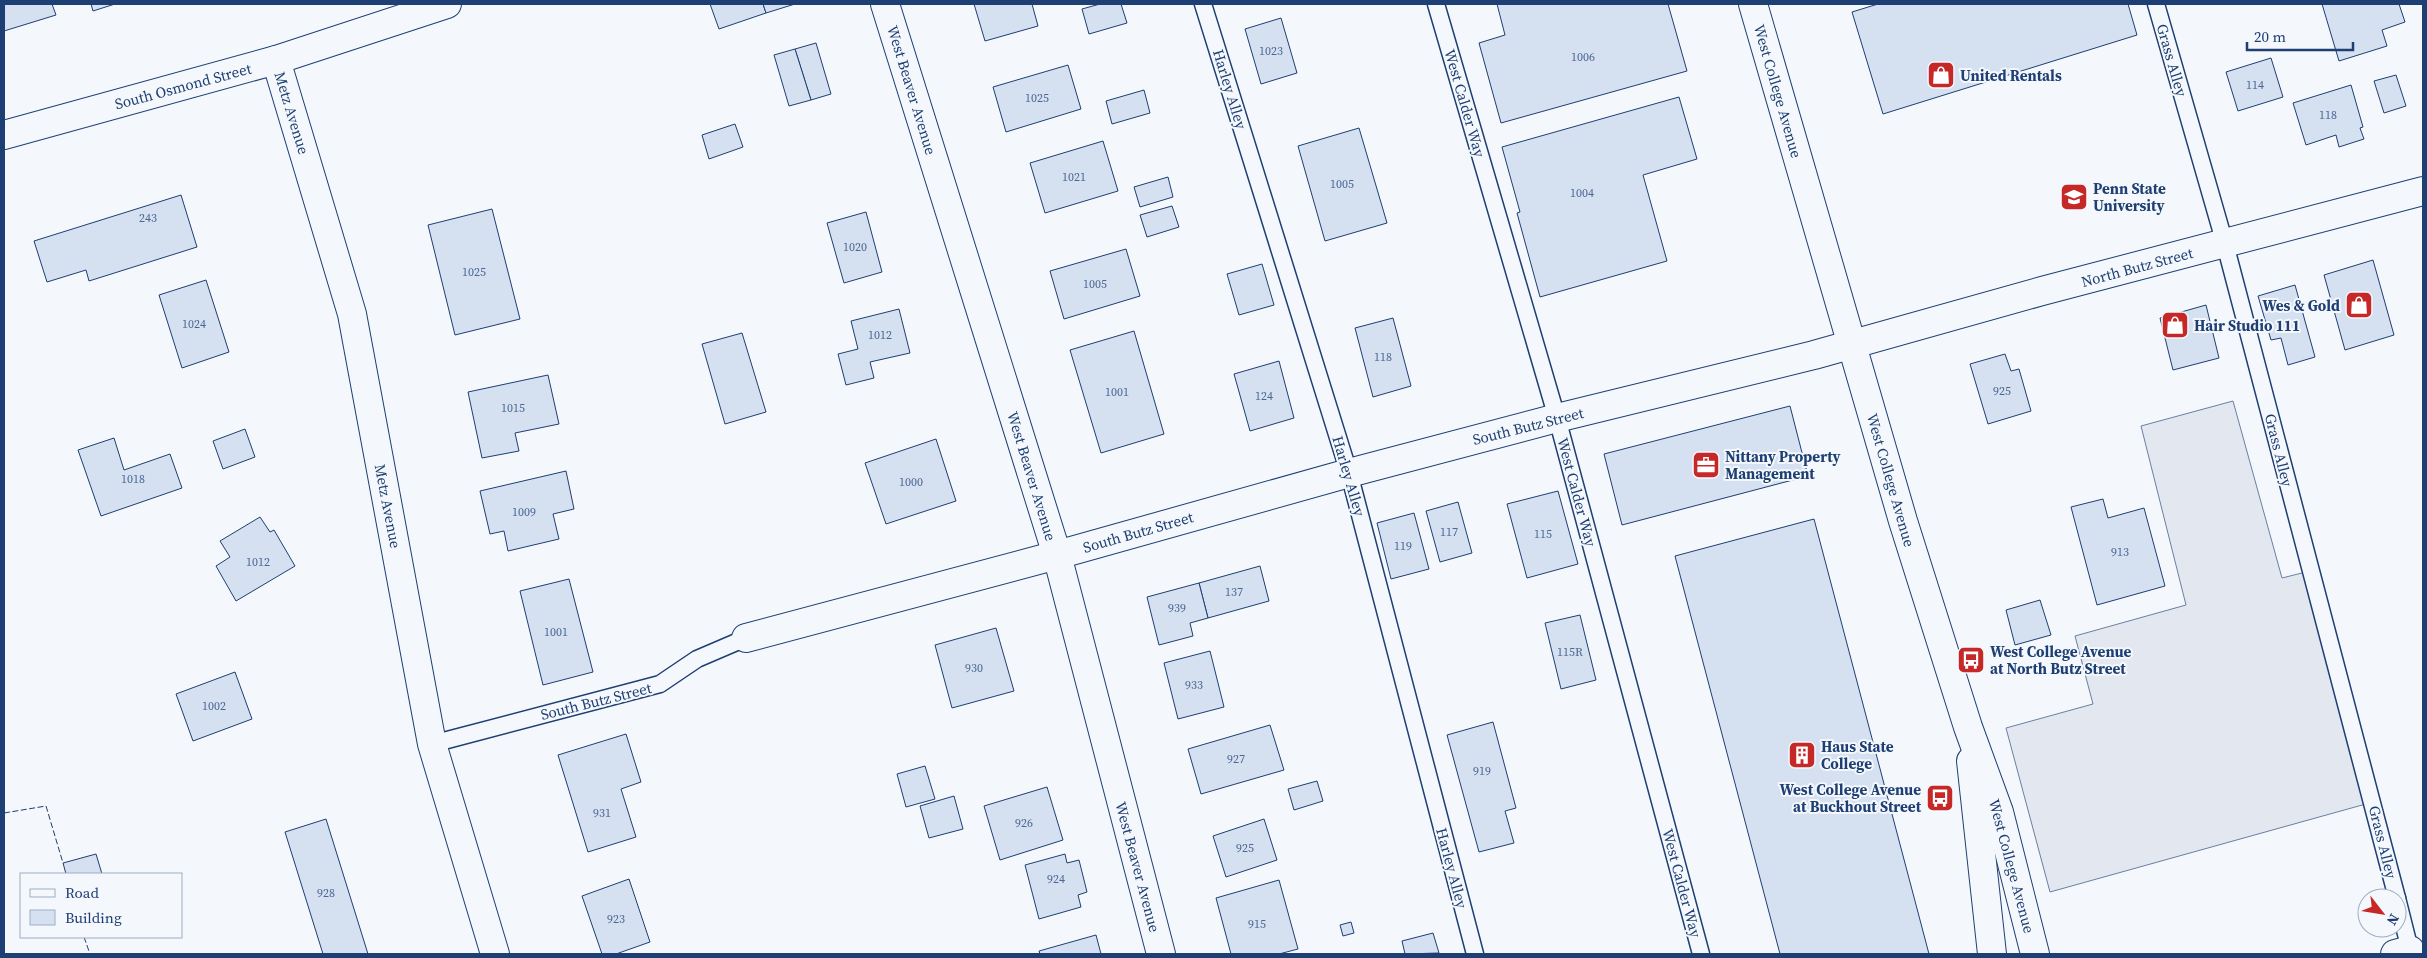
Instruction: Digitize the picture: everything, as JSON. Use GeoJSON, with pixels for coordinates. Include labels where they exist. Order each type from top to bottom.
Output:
{"type":"FeatureCollection","features":[{"type":"Feature","properties":{"kind":"street","name":"South Osmond Street"},"geometry":{"type":"LineString","coordinates":[[4,135],[276,60],[447,4]]}},
{"type":"Feature","properties":{"kind":"street","name":"West Beaver Avenue"},"geometry":{"type":"LineString","coordinates":[[885,4],[1057,555],[1161,954]]}},
{"type":"Feature","properties":{"kind":"street","name":"West College Avenue"},"geometry":{"type":"LineString","coordinates":[[1753,4],[1902,521],[1968,727],[2000,812],[2035,954]]}},
{"type":"Feature","properties":{"kind":"street","name":"Metz Avenue"},"geometry":{"type":"LineString","coordinates":[[276,60],[352,314],[432,744],[495,954]]}},
{"type":"Feature","properties":{"kind":"street","name":"North Butz Street"},"geometry":{"type":"LineString","coordinates":[[1852,344],[2423,191]]}},
{"type":"Feature","properties":{"kind":"street","name":"South Butz Street"},"geometry":{"type":"LineString","coordinates":[[746,638],[1057,555],[1349,473],[1557,418],[1852,344]]}},
{"type":"Feature","properties":{"kind":"street"},"geometry":{"type":"LineString","coordinates":[[1968,727],[1975,818],[1992,954]]}},
{"type":"Feature","properties":{"kind":"lane","name":"Harley Alley"},"geometry":{"type":"LineString","coordinates":[[1203,4],[1349,473],[1475,954]]}},
{"type":"Feature","properties":{"kind":"lane","name":"West Calder Way"},"geometry":{"type":"LineString","coordinates":[[1436,4],[1557,418],[1701,954]]}},
{"type":"Feature","properties":{"kind":"lane","name":"Grass Alley"},"geometry":{"type":"LineString","coordinates":[[2156,4],[2225,244],[2394,888]]}},
{"type":"Feature","properties":{"kind":"lane","name":"South Butz Street"},"geometry":{"type":"LineString","coordinates":[[432,744],[660,684],[698,659],[746,638]]}},
{"type":"Feature","properties":{"kind":"lane","name":"Grass Alley"},"geometry":{"type":"LineString","coordinates":[[2404,938],[2406,953]]}},
{"type":"Feature","properties":{"kind":"shaded area"},"geometry":{"type":"Polygon","coordinates":[[[2233,401],[2282,578],[2310,571],[2373,802],[2050,892],[2006,728],[2093,704],[2075,636],[2186,605],[2141,426],[2233,401]]]}},
{"type":"Feature","properties":{"kind":"building"},"geometry":{"type":"Polygon","coordinates":[[[4,4],[52,4],[56,15],[4,31],[4,4]]]}},
{"type":"Feature","properties":{"kind":"building"},"geometry":{"type":"Polygon","coordinates":[[[91,4],[115,4],[93,11],[91,4]]]}},
{"type":"Feature","properties":{"kind":"building"},"geometry":{"type":"Polygon","coordinates":[[[710,4],[763,4],[766,13],[719,29],[710,4]]]}},
{"type":"Feature","properties":{"kind":"building"},"geometry":{"type":"Polygon","coordinates":[[[763,4],[795,4],[766,13],[763,4]]]}},
{"type":"Feature","properties":{"kind":"building"},"geometry":{"type":"Polygon","coordinates":[[[974,4],[1032,4],[1038,26],[985,41],[974,4]]]}},
{"type":"Feature","properties":{"kind":"building"},"geometry":{"type":"Polygon","coordinates":[[[1100,4],[1121,4],[1127,23],[1089,34],[1082,9],[1100,4]]]}},
{"type":"Feature","properties":{"kind":"building"},"geometry":{"type":"Polygon","coordinates":[[[1497,4],[1668,4],[1687,71],[1501,123],[1479,43],[1505,35],[1497,4]]]}},
{"type":"Feature","properties":{"kind":"building","name":"United Rentals"},"geometry":{"type":"Polygon","coordinates":[[[1878,4],[2128,4],[2137,35],[1883,114],[1852,12],[1878,4]]]}},
{"type":"Feature","properties":{"kind":"building"},"geometry":{"type":"Polygon","coordinates":[[[2322,4],[2399,4],[2405,22],[2382,30],[2387,46],[2339,61],[2322,4]]]}},
{"type":"Feature","properties":{"kind":"building"},"geometry":{"type":"Polygon","coordinates":[[[1281,18],[1297,73],[1261,84],[1245,29],[1281,18]]]}},
{"type":"Feature","properties":{"kind":"building"},"geometry":{"type":"Polygon","coordinates":[[[816,43],[831,94],[811,100],[795,49],[816,43]]]}},
{"type":"Feature","properties":{"kind":"building"},"geometry":{"type":"Polygon","coordinates":[[[795,49],[811,100],[789,106],[774,55],[795,49]]]}},
{"type":"Feature","properties":{"kind":"building"},"geometry":{"type":"Polygon","coordinates":[[[2271,58],[2283,97],[2238,111],[2226,72],[2271,58]]]}},
{"type":"Feature","properties":{"kind":"building"},"geometry":{"type":"Polygon","coordinates":[[[1068,65],[1081,109],[1006,132],[993,87],[1068,65]]]}},
{"type":"Feature","properties":{"kind":"building"},"geometry":{"type":"Polygon","coordinates":[[[2396,75],[2406,106],[2384,113],[2374,81],[2396,75]]]}},
{"type":"Feature","properties":{"kind":"building"},"geometry":{"type":"Polygon","coordinates":[[[2351,85],[2363,127],[2360,128],[2364,139],[2339,147],[2336,135],[2306,145],[2293,103],[2351,85]]]}},
{"type":"Feature","properties":{"kind":"building"},"geometry":{"type":"Polygon","coordinates":[[[1144,90],[1150,113],[1112,124],[1106,101],[1144,90]]]}},
{"type":"Feature","properties":{"kind":"building"},"geometry":{"type":"Polygon","coordinates":[[[1679,97],[1697,159],[1643,175],[1667,261],[1540,297],[1517,213],[1520,212],[1502,147],[1679,97]]]}},
{"type":"Feature","properties":{"kind":"building"},"geometry":{"type":"Polygon","coordinates":[[[735,124],[743,147],[709,159],[702,135],[735,124]]]}},
{"type":"Feature","properties":{"kind":"building"},"geometry":{"type":"Polygon","coordinates":[[[1359,128],[1387,223],[1325,241],[1298,146],[1359,128]]]}},
{"type":"Feature","properties":{"kind":"building"},"geometry":{"type":"Polygon","coordinates":[[[1103,141],[1118,191],[1045,213],[1030,163],[1103,141]]]}},
{"type":"Feature","properties":{"kind":"building"},"geometry":{"type":"Polygon","coordinates":[[[1168,177],[1173,197],[1140,207],[1134,187],[1168,177]]]}},
{"type":"Feature","properties":{"kind":"building"},"geometry":{"type":"Polygon","coordinates":[[[181,195],[197,247],[89,281],[86,270],[47,282],[34,241],[181,195]]]}},
{"type":"Feature","properties":{"kind":"building"},"geometry":{"type":"Polygon","coordinates":[[[1172,206],[1179,227],[1147,237],[1140,215],[1172,206]]]}},
{"type":"Feature","properties":{"kind":"building"},"geometry":{"type":"Polygon","coordinates":[[[492,209],[520,319],[455,335],[428,225],[492,209]]]}},
{"type":"Feature","properties":{"kind":"building"},"geometry":{"type":"Polygon","coordinates":[[[866,212],[882,272],[844,283],[827,223],[866,212]]]}},
{"type":"Feature","properties":{"kind":"building"},"geometry":{"type":"Polygon","coordinates":[[[1126,249],[1140,296],[1064,319],[1050,271],[1126,249]]]}},
{"type":"Feature","properties":{"kind":"building","name":"Wes & Gold"},"geometry":{"type":"Polygon","coordinates":[[[2373,260],[2394,335],[2345,350],[2324,275],[2373,260]]]}},
{"type":"Feature","properties":{"kind":"building"},"geometry":{"type":"Polygon","coordinates":[[[1262,264],[1274,305],[1239,315],[1227,274],[1262,264]]]}},
{"type":"Feature","properties":{"kind":"building"},"geometry":{"type":"Polygon","coordinates":[[[206,280],[229,352],[182,368],[159,295],[206,280]]]}},
{"type":"Feature","properties":{"kind":"building"},"geometry":{"type":"Polygon","coordinates":[[[2295,285],[2315,357],[2288,365],[2281,338],[2271,340],[2258,296],[2295,285]]]}},
{"type":"Feature","properties":{"kind":"building"},"geometry":{"type":"Polygon","coordinates":[[[2206,305],[2219,358],[2173,370],[2160,318],[2206,305]]]}},
{"type":"Feature","properties":{"kind":"building"},"geometry":{"type":"Polygon","coordinates":[[[899,309],[910,353],[870,362],[874,378],[846,385],[838,354],[858,349],[851,321],[899,309]]]}},
{"type":"Feature","properties":{"kind":"building"},"geometry":{"type":"Polygon","coordinates":[[[1393,318],[1411,386],[1373,397],[1355,328],[1393,318]]]}},
{"type":"Feature","properties":{"kind":"building"},"geometry":{"type":"Polygon","coordinates":[[[1134,331],[1164,434],[1101,453],[1070,350],[1134,331]]]}},
{"type":"Feature","properties":{"kind":"building"},"geometry":{"type":"Polygon","coordinates":[[[742,333],[766,412],[725,424],[702,344],[742,333]]]}},
{"type":"Feature","properties":{"kind":"building"},"geometry":{"type":"Polygon","coordinates":[[[2005,354],[2011,371],[2019,369],[2031,411],[1988,424],[1970,364],[2005,354]]]}},
{"type":"Feature","properties":{"kind":"building"},"geometry":{"type":"Polygon","coordinates":[[[1279,361],[1294,418],[1250,431],[1234,374],[1279,361]]]}},
{"type":"Feature","properties":{"kind":"building"},"geometry":{"type":"Polygon","coordinates":[[[548,375],[559,424],[515,433],[519,451],[482,458],[468,392],[548,375]]]}},
{"type":"Feature","properties":{"kind":"building","name":"Nittany Property Management"},"geometry":{"type":"Polygon","coordinates":[[[1790,406],[1808,476],[1622,525],[1604,454],[1790,406]]]}},
{"type":"Feature","properties":{"kind":"building"},"geometry":{"type":"Polygon","coordinates":[[[245,429],[255,457],[223,469],[213,441],[245,429]]]}},
{"type":"Feature","properties":{"kind":"building"},"geometry":{"type":"Polygon","coordinates":[[[114,438],[124,470],[170,454],[182,488],[101,516],[78,450],[114,438]]]}},
{"type":"Feature","properties":{"kind":"building"},"geometry":{"type":"Polygon","coordinates":[[[936,439],[956,501],[886,524],[865,463],[936,439]]]}},
{"type":"Feature","properties":{"kind":"building"},"geometry":{"type":"Polygon","coordinates":[[[566,471],[574,509],[553,514],[559,539],[508,551],[504,531],[490,534],[480,491],[566,471]]]}},
{"type":"Feature","properties":{"kind":"building"},"geometry":{"type":"Polygon","coordinates":[[[1558,491],[1578,564],[1527,578],[1507,504],[1558,491]]]}},
{"type":"Feature","properties":{"kind":"building"},"geometry":{"type":"Polygon","coordinates":[[[2103,499],[2108,518],[2144,508],[2165,586],[2097,605],[2071,507],[2103,499]]]}},
{"type":"Feature","properties":{"kind":"building"},"geometry":{"type":"Polygon","coordinates":[[[1458,502],[1472,553],[1440,562],[1426,511],[1458,502]]]}},
{"type":"Feature","properties":{"kind":"building"},"geometry":{"type":"Polygon","coordinates":[[[1414,513],[1429,569],[1391,579],[1377,523],[1414,513]]]}},
{"type":"Feature","properties":{"kind":"building"},"geometry":{"type":"Polygon","coordinates":[[[260,517],[270,532],[274,530],[295,566],[236,601],[216,566],[230,557],[220,541],[260,517]]]}},
{"type":"Feature","properties":{"kind":"building","name":"Haus State College"},"geometry":{"type":"Polygon","coordinates":[[[1814,519],[1929,954],[1780,954],[1675,556],[1814,519]]]}},
{"type":"Feature","properties":{"kind":"building"},"geometry":{"type":"Polygon","coordinates":[[[1260,566],[1269,601],[1208,618],[1199,583],[1260,566]]]}},
{"type":"Feature","properties":{"kind":"building"},"geometry":{"type":"Polygon","coordinates":[[[569,579],[593,672],[543,685],[520,591],[569,579]]]}},
{"type":"Feature","properties":{"kind":"building"},"geometry":{"type":"Polygon","coordinates":[[[1199,583],[1208,618],[1190,623],[1193,636],[1159,645],[1147,597],[1199,583]]]}},
{"type":"Feature","properties":{"kind":"building"},"geometry":{"type":"Polygon","coordinates":[[[2040,600],[2051,635],[2015,645],[2006,610],[2040,600]]]}},
{"type":"Feature","properties":{"kind":"building"},"geometry":{"type":"Polygon","coordinates":[[[1580,615],[1596,680],[1561,689],[1545,623],[1580,615]]]}},
{"type":"Feature","properties":{"kind":"building"},"geometry":{"type":"Polygon","coordinates":[[[996,628],[1014,691],[952,708],[935,645],[996,628]]]}},
{"type":"Feature","properties":{"kind":"building"},"geometry":{"type":"Polygon","coordinates":[[[1210,651],[1224,707],[1178,719],[1164,663],[1210,651]]]}},
{"type":"Feature","properties":{"kind":"building"},"geometry":{"type":"Polygon","coordinates":[[[235,672],[252,719],[193,741],[176,694],[235,672]]]}},
{"type":"Feature","properties":{"kind":"building"},"geometry":{"type":"Polygon","coordinates":[[[1493,722],[1516,808],[1505,811],[1514,843],[1479,852],[1447,735],[1493,722]]]}},
{"type":"Feature","properties":{"kind":"building"},"geometry":{"type":"Polygon","coordinates":[[[1270,725],[1284,770],[1201,794],[1188,749],[1270,725]]]}},
{"type":"Feature","properties":{"kind":"building"},"geometry":{"type":"Polygon","coordinates":[[[626,734],[641,782],[621,789],[636,837],[588,852],[558,755],[626,734]]]}},
{"type":"Feature","properties":{"kind":"building"},"geometry":{"type":"Polygon","coordinates":[[[925,766],[935,799],[906,807],[897,774],[925,766]]]}},
{"type":"Feature","properties":{"kind":"building"},"geometry":{"type":"Polygon","coordinates":[[[1317,781],[1323,801],[1294,810],[1288,789],[1317,781]]]}},
{"type":"Feature","properties":{"kind":"building"},"geometry":{"type":"Polygon","coordinates":[[[1047,787],[1063,840],[1000,860],[984,806],[1047,787]]]}},
{"type":"Feature","properties":{"kind":"building"},"geometry":{"type":"Polygon","coordinates":[[[954,796],[963,829],[929,838],[920,806],[954,796]]]}},
{"type":"Feature","properties":{"kind":"building"},"geometry":{"type":"Polygon","coordinates":[[[326,819],[368,954],[323,954],[285,832],[326,819]]]}},
{"type":"Feature","properties":{"kind":"building"},"geometry":{"type":"Polygon","coordinates":[[[1264,819],[1277,860],[1226,877],[1213,836],[1264,819]]]}},
{"type":"Feature","properties":{"kind":"building"},"geometry":{"type":"Polygon","coordinates":[[[96,854],[102,873],[66,873],[63,863],[96,854]]]}},
{"type":"Feature","properties":{"kind":"building"},"geometry":{"type":"Polygon","coordinates":[[[1065,854],[1067,863],[1079,860],[1087,892],[1078,895],[1081,907],[1039,919],[1025,865],[1065,854]]]}},
{"type":"Feature","properties":{"kind":"building"},"geometry":{"type":"Polygon","coordinates":[[[629,879],[650,942],[616,954],[602,954],[582,896],[629,879]]]}},
{"type":"Feature","properties":{"kind":"building"},"geometry":{"type":"Polygon","coordinates":[[[1279,880],[1298,949],[1279,954],[1231,954],[1216,898],[1279,880]]]}},
{"type":"Feature","properties":{"kind":"building"},"geometry":{"type":"Polygon","coordinates":[[[1351,922],[1354,933],[1343,936],[1340,925],[1351,922]]]}},
{"type":"Feature","properties":{"kind":"building"},"geometry":{"type":"Polygon","coordinates":[[[1433,933],[1439,953],[1405,954],[1402,941],[1433,933]]]}},
{"type":"Feature","properties":{"kind":"building"},"geometry":{"type":"Polygon","coordinates":[[[1096,935],[1101,954],[1040,954],[1039,951],[1096,935]]]}},
{"type":"Feature","properties":{"kind":"fence"},"geometry":{"type":"LineString","coordinates":[[4,813],[46,806],[63,863]]}},
{"type":"Feature","properties":{"kind":"fence"},"geometry":{"type":"LineString","coordinates":[[84,938],[90,954]]}},
{"type":"Feature","properties":{"kind":"place","name":"United Rentals"},"geometry":{"type":"Point","coordinates":[1941,75]}},
{"type":"Feature","properties":{"kind":"place","name":"Penn State University"},"geometry":{"type":"Point","coordinates":[2074,197]}},
{"type":"Feature","properties":{"kind":"place","name":"Wes & Gold"},"geometry":{"type":"Point","coordinates":[2359,305]}},
{"type":"Feature","properties":{"kind":"place","name":"Hair Studio 111"},"geometry":{"type":"Point","coordinates":[2175,325]}},
{"type":"Feature","properties":{"kind":"place","name":"Nittany Property Management"},"geometry":{"type":"Point","coordinates":[1706,465]}},
{"type":"Feature","properties":{"kind":"place","name":"West College Avenue at North Butz Street"},"geometry":{"type":"Point","coordinates":[1971,660]}},
{"type":"Feature","properties":{"kind":"place","name":"Haus State College"},"geometry":{"type":"Point","coordinates":[1802,755]}},
{"type":"Feature","properties":{"kind":"place","name":"West College Avenue at Buckhout Street"},"geometry":{"type":"Point","coordinates":[1940,798]}}]}
